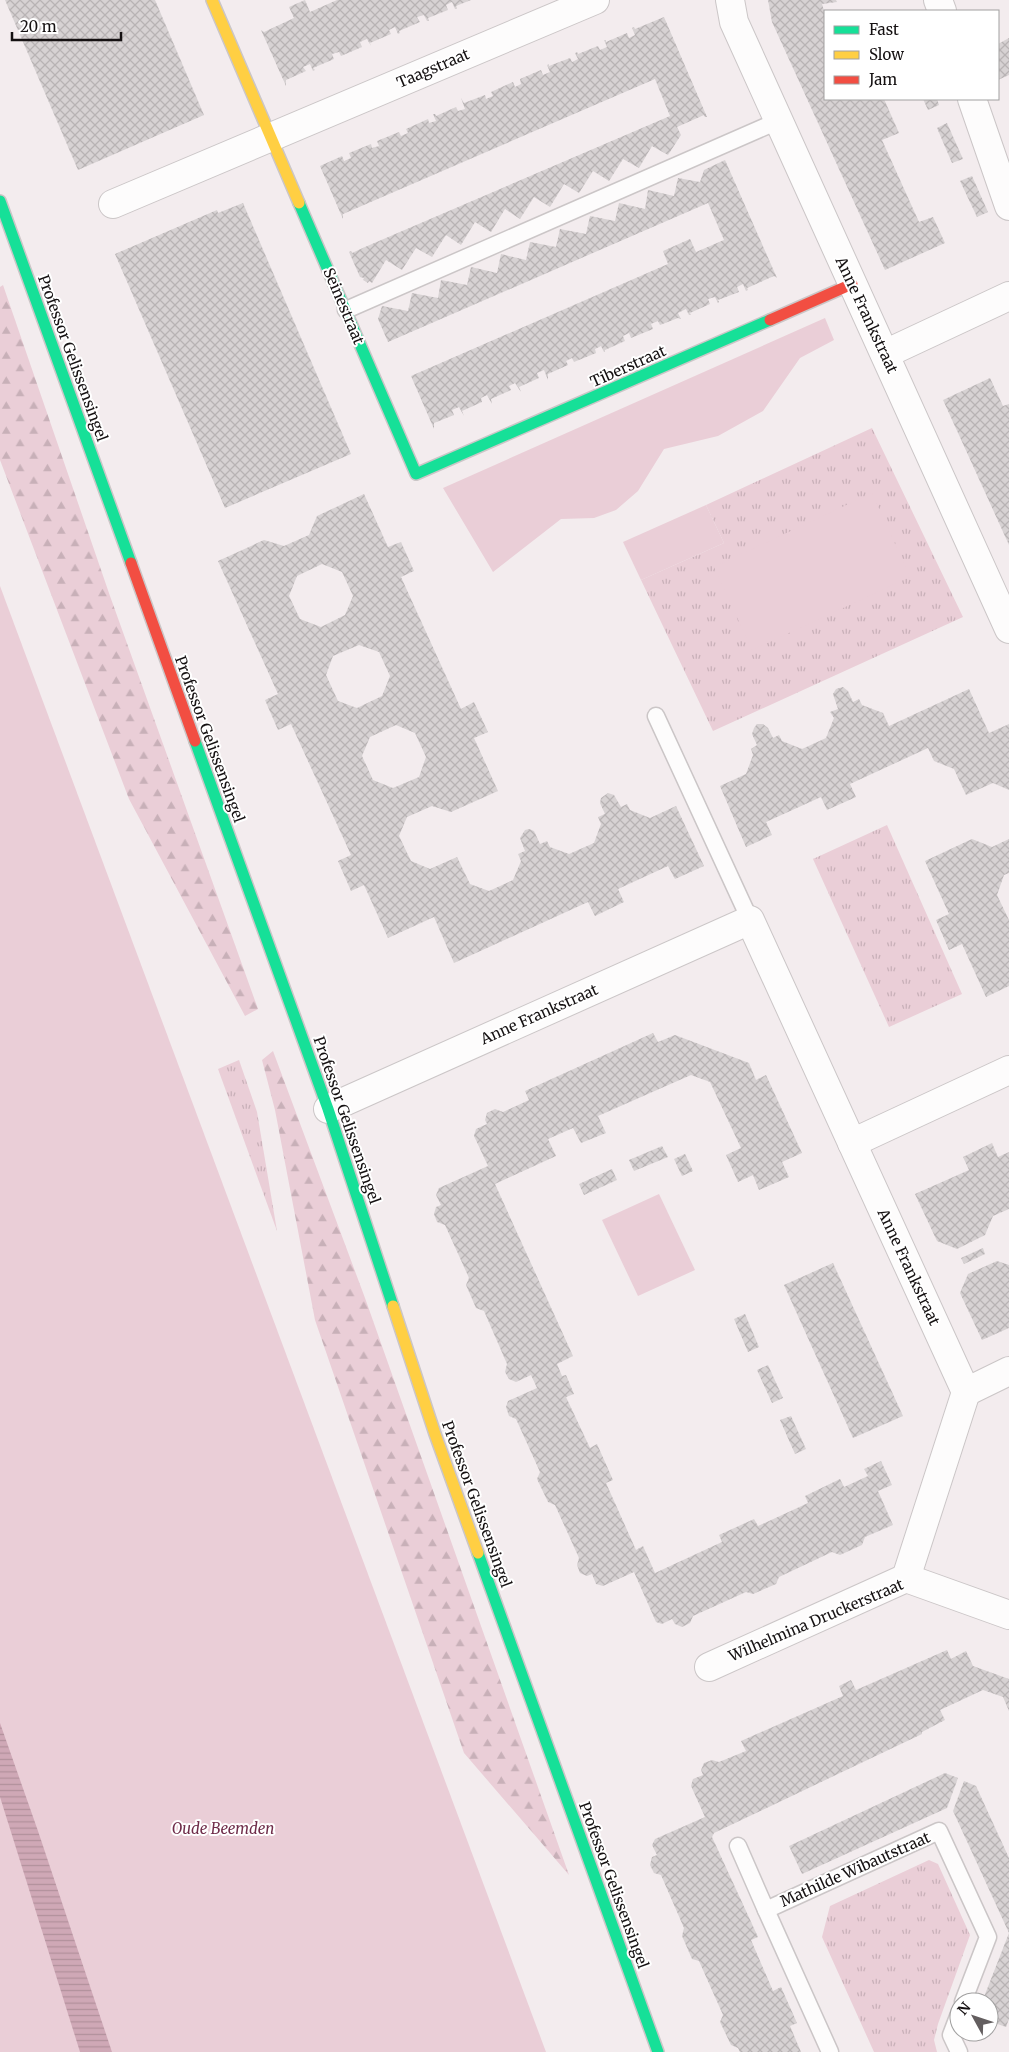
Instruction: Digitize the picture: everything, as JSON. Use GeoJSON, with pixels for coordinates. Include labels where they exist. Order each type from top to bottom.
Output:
{"type":"FeatureCollection","features":[{"type":"Feature","properties":{"kind":"main road","name":"Seinestraat"},"geometry":{"type":"LineString","coordinates":[[212,0],[416,474]]}},
{"type":"Feature","properties":{"kind":"main road","name":"Professor Gelissensingel"},"geometry":{"type":"LineString","coordinates":[[0,201],[328,1109],[435,1434],[658,2052]]}},
{"type":"Feature","properties":{"kind":"main road","name":"Tiberstraat"},"geometry":{"type":"LineString","coordinates":[[416,474],[852,284]]}},
{"type":"Feature","properties":{"kind":"street","name":"Taagstraat"},"geometry":{"type":"LineString","coordinates":[[272,137],[595,0]]}},
{"type":"Feature","properties":{"kind":"street","name":"Anne Frankstraat"},"geometry":{"type":"LineString","coordinates":[[730,0],[734,22],[1009,629]]}},
{"type":"Feature","properties":{"kind":"street"},"geometry":{"type":"LineString","coordinates":[[972,100],[1009,206]]}},
{"type":"Feature","properties":{"kind":"street"},"geometry":{"type":"LineString","coordinates":[[113,204],[272,137]]}},
{"type":"Feature","properties":{"kind":"street"},"geometry":{"type":"LineString","coordinates":[[885,354],[1009,296]]}},
{"type":"Feature","properties":{"kind":"street","name":"Anne Frankstraat"},"geometry":{"type":"LineString","coordinates":[[328,1109],[750,920],[966,1392]]}},
{"type":"Feature","properties":{"kind":"street"},"geometry":{"type":"LineString","coordinates":[[852,1142],[1009,1070]]}},
{"type":"Feature","properties":{"kind":"street"},"geometry":{"type":"LineString","coordinates":[[906,1578],[966,1392],[1009,1371]]}},
{"type":"Feature","properties":{"kind":"street","name":"Wilhelmina Druckerstraat"},"geometry":{"type":"LineString","coordinates":[[709,1667],[906,1578],[1009,1614]]}},
{"type":"Feature","properties":{"kind":"lane"},"geometry":{"type":"LineString","coordinates":[[346,310],[778,121]]}},
{"type":"Feature","properties":{"kind":"lane","name":"Anne Frankstraat"},"geometry":{"type":"LineString","coordinates":[[656,716],[750,920]]}},
{"type":"Feature","properties":{"kind":"lane","name":"Mathilde Wibautstraat"},"geometry":{"type":"LineString","coordinates":[[766,1910],[939,1831],[988,1937],[967,1992]]}},
{"type":"Feature","properties":{"kind":"lane","name":"Mathilde Wibautstraat"},"geometry":{"type":"LineString","coordinates":[[738,1846],[830,2052]]}},
{"type":"Feature","properties":{"kind":"green space"},"geometry":{"type":"Polygon","coordinates":[[[3,285],[110,596],[258,1009],[245,1016],[129,799],[0,460],[0,287],[3,285]]]}},
{"type":"Feature","properties":{"kind":"green space"},"geometry":{"type":"Polygon","coordinates":[[[825,318],[834,340],[800,358],[763,411],[718,436],[664,449],[638,491],[616,510],[594,518],[561,519],[493,572],[443,488],[825,318]]]}},
{"type":"Feature","properties":{"kind":"green space"},"geometry":{"type":"Polygon","coordinates":[[[872,428],[963,617],[713,731],[641,580],[724,543],[706,505],[872,428]]]}},
{"type":"Feature","properties":{"kind":"green space"},"geometry":{"type":"Polygon","coordinates":[[[872,493],[910,577],[752,650],[714,567],[872,493]]]}},
{"type":"Feature","properties":{"kind":"green space"},"geometry":{"type":"Polygon","coordinates":[[[706,505],[724,543],[641,580],[623,542],[706,505]]]}},
{"type":"Feature","properties":{"kind":"green space","name":"Oude Beemden"},"geometry":{"type":"Polygon","coordinates":[[[0,586],[546,2052],[0,2052],[0,586]]]}},
{"type":"Feature","properties":{"kind":"green space"},"geometry":{"type":"Polygon","coordinates":[[[887,825],[962,994],[889,1027],[813,859],[887,825]]]}},
{"type":"Feature","properties":{"kind":"green space"},"geometry":{"type":"Polygon","coordinates":[[[273,1051],[365,1298],[569,1875],[464,1753],[315,1320],[275,1110],[262,1060],[273,1051]]]}},
{"type":"Feature","properties":{"kind":"green space"},"geometry":{"type":"Polygon","coordinates":[[[239,1060],[257,1112],[277,1231],[218,1069],[239,1060]]]}},
{"type":"Feature","properties":{"kind":"green space"},"geometry":{"type":"Polygon","coordinates":[[[659,1194],[695,1270],[638,1296],[602,1220],[659,1194]]]}},
{"type":"Feature","properties":{"kind":"green space"},"geometry":{"type":"Polygon","coordinates":[[[929,1860],[938,1864],[970,1935],[938,2024],[934,2040],[937,2052],[874,2052],[822,1937],[830,1906],[929,1860]]]}},
{"type":"Feature","properties":{"kind":"shaded area"},"geometry":{"type":"Polygon","coordinates":[[[0,1723],[112,2052],[80,2052],[0,1797],[0,1723]]]}},
{"type":"Feature","properties":{"kind":"building"},"geometry":{"type":"Polygon","coordinates":[[[5,0],[155,0],[204,115],[78,170],[5,0]]]}},
{"type":"Feature","properties":{"kind":"building"},"geometry":{"type":"Polygon","coordinates":[[[305,0],[310,12],[337,0],[471,0],[456,6],[457,9],[455,9],[452,2],[446,5],[448,10],[428,18],[429,21],[427,21],[424,15],[417,17],[420,22],[399,31],[400,33],[398,34],[395,27],[389,30],[391,34],[370,43],[371,46],[367,39],[360,42],[362,47],[341,56],[339,52],[332,54],[334,59],[313,68],[315,70],[313,71],[310,64],[303,67],[306,71],[286,80],[286,86],[261,30],[264,32],[294,18],[289,7],[305,0]]]}},
{"type":"Feature","properties":{"kind":"building"},"geometry":{"type":"Polygon","coordinates":[[[768,0],[836,0],[837,2],[822,4],[824,11],[824,100],[884,100],[899,133],[882,140],[919,222],[933,217],[945,243],[885,270],[772,22],[768,0]]]}},
{"type":"Feature","properties":{"kind":"building"},"geometry":{"type":"Polygon","coordinates":[[[664,17],[707,117],[704,115],[677,127],[681,135],[668,155],[652,146],[639,168],[623,159],[609,181],[593,171],[579,193],[564,184],[550,207],[534,197],[520,219],[505,209],[491,232],[475,222],[461,245],[446,235],[432,257],[416,248],[402,270],[386,260],[372,283],[369,281],[368,283],[363,280],[364,278],[360,277],[349,252],[351,251],[352,253],[670,116],[655,79],[343,214],[343,219],[320,166],[342,156],[344,161],[351,158],[349,153],[371,144],[372,148],[379,146],[377,141],[399,132],[401,136],[408,133],[406,129],[428,119],[429,123],[436,121],[433,114],[436,116],[456,107],[458,111],[465,109],[461,98],[464,103],[485,95],[486,99],[493,96],[491,92],[513,82],[515,87],[521,84],[520,79],[541,70],[543,75],[550,72],[547,65],[549,64],[549,66],[570,58],[572,62],[578,59],[575,53],[577,52],[578,54],[598,46],[600,50],[607,47],[604,40],[606,42],[627,33],[629,38],[635,35],[632,28],[634,27],[635,29],[664,17]]]}},
{"type":"Feature","properties":{"kind":"building"},"geometry":{"type":"Polygon","coordinates":[[[1009,38],[1009,75],[999,80],[999,43],[1009,38]]]}},
{"type":"Feature","properties":{"kind":"building"},"geometry":{"type":"Polygon","coordinates":[[[923,100],[937,100],[939,105],[928,110],[923,100]]]}},
{"type":"Feature","properties":{"kind":"building"},"geometry":{"type":"Polygon","coordinates":[[[947,123],[963,159],[952,163],[937,128],[947,123]]]}},
{"type":"Feature","properties":{"kind":"building"},"geometry":{"type":"Polygon","coordinates":[[[725,160],[777,278],[774,276],[747,288],[748,290],[746,291],[743,284],[737,287],[739,292],[718,300],[718,303],[715,297],[708,299],[710,304],[690,313],[691,315],[689,315],[686,309],[678,313],[681,319],[678,318],[660,325],[658,321],[651,324],[653,329],[631,338],[629,333],[623,336],[625,341],[605,350],[605,352],[601,346],[595,349],[596,353],[574,362],[572,358],[566,361],[568,365],[548,374],[548,380],[544,370],[537,373],[539,378],[519,387],[521,392],[515,383],[509,386],[511,390],[491,399],[492,404],[487,395],[481,398],[482,402],[462,411],[464,416],[459,407],[452,410],[454,415],[434,423],[434,429],[411,376],[668,264],[663,251],[690,239],[696,252],[724,240],[708,203],[388,342],[378,319],[382,306],[408,311],[412,293],[438,298],[441,280],[467,285],[471,267],[497,273],[501,254],[526,260],[530,242],[556,247],[560,229],[586,234],[590,216],[615,221],[619,203],[645,209],[648,190],[674,196],[678,178],[700,182],[704,170],[725,160]]]}},
{"type":"Feature","properties":{"kind":"building"},"geometry":{"type":"Polygon","coordinates":[[[972,176],[988,212],[977,217],[960,181],[972,176]]]}},
{"type":"Feature","properties":{"kind":"building"},"geometry":{"type":"Polygon","coordinates":[[[243,203],[351,454],[225,508],[115,254],[217,210],[218,213],[243,203]]]}},
{"type":"Feature","properties":{"kind":"building"},"geometry":{"type":"Polygon","coordinates":[[[990,378],[1003,406],[1009,404],[1009,545],[943,400],[990,378]]]}},
{"type":"Feature","properties":{"kind":"building"},"geometry":{"type":"Polygon","coordinates":[[[364,494],[388,547],[401,542],[414,571],[401,577],[461,709],[474,702],[488,732],[474,738],[498,791],[451,812],[432,806],[407,817],[399,836],[411,861],[430,869],[457,857],[470,884],[489,891],[513,880],[521,861],[518,854],[525,851],[520,838],[525,830],[534,831],[540,844],[547,841],[550,847],[569,854],[594,843],[601,824],[598,817],[605,814],[600,803],[601,798],[608,793],[614,795],[621,807],[627,804],[630,810],[650,818],[676,806],[704,866],[675,879],[668,866],[618,889],[624,902],[595,916],[588,902],[454,963],[434,917],[388,938],[364,885],[351,891],[338,861],[351,855],[291,724],[278,730],[265,700],[278,694],[218,561],[264,540],[284,546],[309,535],[317,516],[364,494]],[[322,564],[297,576],[289,596],[300,619],[321,627],[345,615],[353,596],[342,572],[322,564]],[[359,645],[333,656],[326,675],[338,701],[357,708],[382,696],[390,676],[379,652],[359,645]],[[396,725],[370,737],[362,756],[373,780],[393,788],[419,777],[426,757],[415,733],[396,725]]]}},
{"type":"Feature","properties":{"kind":"building"},"geometry":{"type":"Polygon","coordinates":[[[843,687],[848,691],[853,702],[859,699],[862,705],[883,713],[889,726],[969,689],[989,733],[1009,724],[1009,790],[993,783],[966,795],[954,769],[934,761],[928,748],[850,784],[856,797],[827,810],[821,797],[766,822],[772,835],[746,847],[720,786],[746,774],[753,755],[751,749],[757,745],[752,734],[754,728],[757,724],[763,724],[768,728],[773,738],[779,735],[782,741],[802,749],[826,738],[834,718],[830,712],[838,709],[833,694],[836,689],[843,687]]]}},
{"type":"Feature","properties":{"kind":"building"},"geometry":{"type":"Polygon","coordinates":[[[972,839],[992,847],[1009,839],[1009,873],[1004,875],[997,895],[1009,920],[1009,986],[986,997],[962,944],[949,950],[936,920],[949,914],[925,861],[972,839]]]}},
{"type":"Feature","properties":{"kind":"building"},"geometry":{"type":"Polygon","coordinates":[[[653,1033],[658,1042],[675,1035],[749,1063],[756,1080],[766,1075],[802,1153],[782,1162],[789,1177],[759,1190],[753,1175],[738,1182],[726,1155],[741,1148],[710,1082],[691,1075],[598,1116],[606,1133],[581,1143],[573,1128],[548,1139],[556,1156],[495,1184],[573,1356],[557,1364],[562,1376],[566,1375],[574,1394],[566,1397],[590,1448],[597,1444],[613,1480],[606,1483],[636,1550],[643,1546],[655,1573],[722,1542],[719,1535],[754,1519],[758,1526],[808,1503],[805,1496],[840,1479],[844,1487],[868,1476],[864,1469],[881,1461],[892,1485],[878,1491],[893,1525],[865,1537],[862,1545],[840,1555],[832,1552],[779,1577],[776,1584],[753,1594],[746,1592],[693,1616],[690,1623],[682,1627],[675,1624],[672,1619],[662,1624],[656,1622],[634,1572],[603,1586],[596,1584],[592,1574],[587,1576],[580,1573],[577,1565],[579,1558],[555,1505],[548,1502],[537,1479],[540,1472],[516,1419],[509,1416],[506,1407],[508,1401],[537,1388],[531,1375],[516,1382],[509,1379],[505,1372],[507,1364],[484,1311],[476,1308],[466,1285],[469,1278],[445,1225],[437,1222],[434,1214],[436,1207],[441,1205],[436,1195],[439,1188],[488,1166],[474,1136],[476,1129],[487,1124],[485,1120],[487,1113],[495,1109],[503,1112],[529,1100],[525,1091],[653,1033]]]}},
{"type":"Feature","properties":{"kind":"building"},"geometry":{"type":"Polygon","coordinates":[[[992,1143],[998,1157],[1009,1152],[1009,1209],[993,1216],[985,1235],[957,1249],[937,1241],[915,1194],[969,1170],[963,1157],[992,1143]]]}},
{"type":"Feature","properties":{"kind":"building"},"geometry":{"type":"Polygon","coordinates":[[[662,1146],[668,1157],[634,1171],[629,1160],[662,1146]]]}},
{"type":"Feature","properties":{"kind":"building"},"geometry":{"type":"Polygon","coordinates":[[[685,1154],[693,1171],[682,1176],[674,1159],[685,1154]]]}},
{"type":"Feature","properties":{"kind":"building"},"geometry":{"type":"Polygon","coordinates":[[[612,1169],[617,1180],[584,1195],[579,1184],[612,1169]]]}},
{"type":"Feature","properties":{"kind":"building"},"geometry":{"type":"Polygon","coordinates":[[[983,1248],[985,1254],[964,1264],[961,1258],[983,1248]]]}},
{"type":"Feature","properties":{"kind":"building"},"geometry":{"type":"Polygon","coordinates":[[[997,1261],[1009,1265],[1009,1328],[982,1340],[960,1293],[968,1274],[997,1261]]]}},
{"type":"Feature","properties":{"kind":"building"},"geometry":{"type":"Polygon","coordinates":[[[833,1263],[903,1416],[853,1438],[784,1285],[833,1263]]]}},
{"type":"Feature","properties":{"kind":"building"},"geometry":{"type":"Polygon","coordinates":[[[745,1314],[759,1347],[748,1352],[734,1319],[745,1314]]]}},
{"type":"Feature","properties":{"kind":"building"},"geometry":{"type":"Polygon","coordinates":[[[768,1365],[783,1398],[772,1403],[757,1370],[768,1365]]]}},
{"type":"Feature","properties":{"kind":"building"},"geometry":{"type":"Polygon","coordinates":[[[791,1416],[806,1449],[795,1454],[780,1420],[791,1416]]]}},
{"type":"Feature","properties":{"kind":"building"},"geometry":{"type":"Polygon","coordinates":[[[947,1650],[951,1659],[966,1651],[973,1666],[1009,1679],[1009,1711],[1003,1697],[983,1690],[940,1710],[945,1720],[922,1732],[922,1734],[714,1833],[712,1837],[758,1937],[751,1940],[773,1991],[781,1987],[797,2023],[790,2026],[801,2052],[740,2052],[738,2048],[731,2045],[720,2022],[723,2015],[699,1961],[692,1959],[682,1936],[684,1928],[661,1875],[654,1873],[650,1865],[652,1857],[657,1855],[652,1845],[655,1839],[705,1817],[691,1786],[693,1779],[703,1775],[701,1770],[704,1763],[712,1760],[719,1762],[746,1751],[741,1741],[843,1696],[839,1686],[851,1680],[856,1690],[947,1650]]]}},
{"type":"Feature","properties":{"kind":"building"},"geometry":{"type":"Polygon","coordinates":[[[945,1773],[958,1778],[947,1808],[802,1874],[789,1846],[945,1773]]]}},
{"type":"Feature","properties":{"kind":"building"},"geometry":{"type":"Polygon","coordinates":[[[964,1781],[976,1786],[1009,1858],[1009,1933],[953,1811],[964,1781]]]}},
{"type":"Feature","properties":{"kind":"building"},"geometry":{"type":"Polygon","coordinates":[[[1009,1933],[1009,2019],[1006,2027],[999,2025],[999,1992],[986,1992],[1009,1933]]]}},
{"type":"Feature","properties":{"kind":"traffic: fast"},"geometry":{"type":"LineString","coordinates":[[0,201],[131,563]]}},
{"type":"Feature","properties":{"kind":"traffic: fast"},"geometry":{"type":"LineString","coordinates":[[299,203],[416,474],[770,320]]}},
{"type":"Feature","properties":{"kind":"traffic: fast"},"geometry":{"type":"LineString","coordinates":[[195,741],[328,1109],[393,1306]]}},
{"type":"Feature","properties":{"kind":"traffic: fast"},"geometry":{"type":"LineString","coordinates":[[478,1553],[658,2052]]}},
{"type":"Feature","properties":{"kind":"traffic: slow"},"geometry":{"type":"LineString","coordinates":[[212,0],[299,203]]}},
{"type":"Feature","properties":{"kind":"traffic: slow"},"geometry":{"type":"LineString","coordinates":[[393,1306],[435,1434],[478,1553]]}},
{"type":"Feature","properties":{"kind":"traffic: jam"},"geometry":{"type":"LineString","coordinates":[[770,320],[852,284]]}},
{"type":"Feature","properties":{"kind":"traffic: jam"},"geometry":{"type":"LineString","coordinates":[[131,563],[195,741]]}}]}
